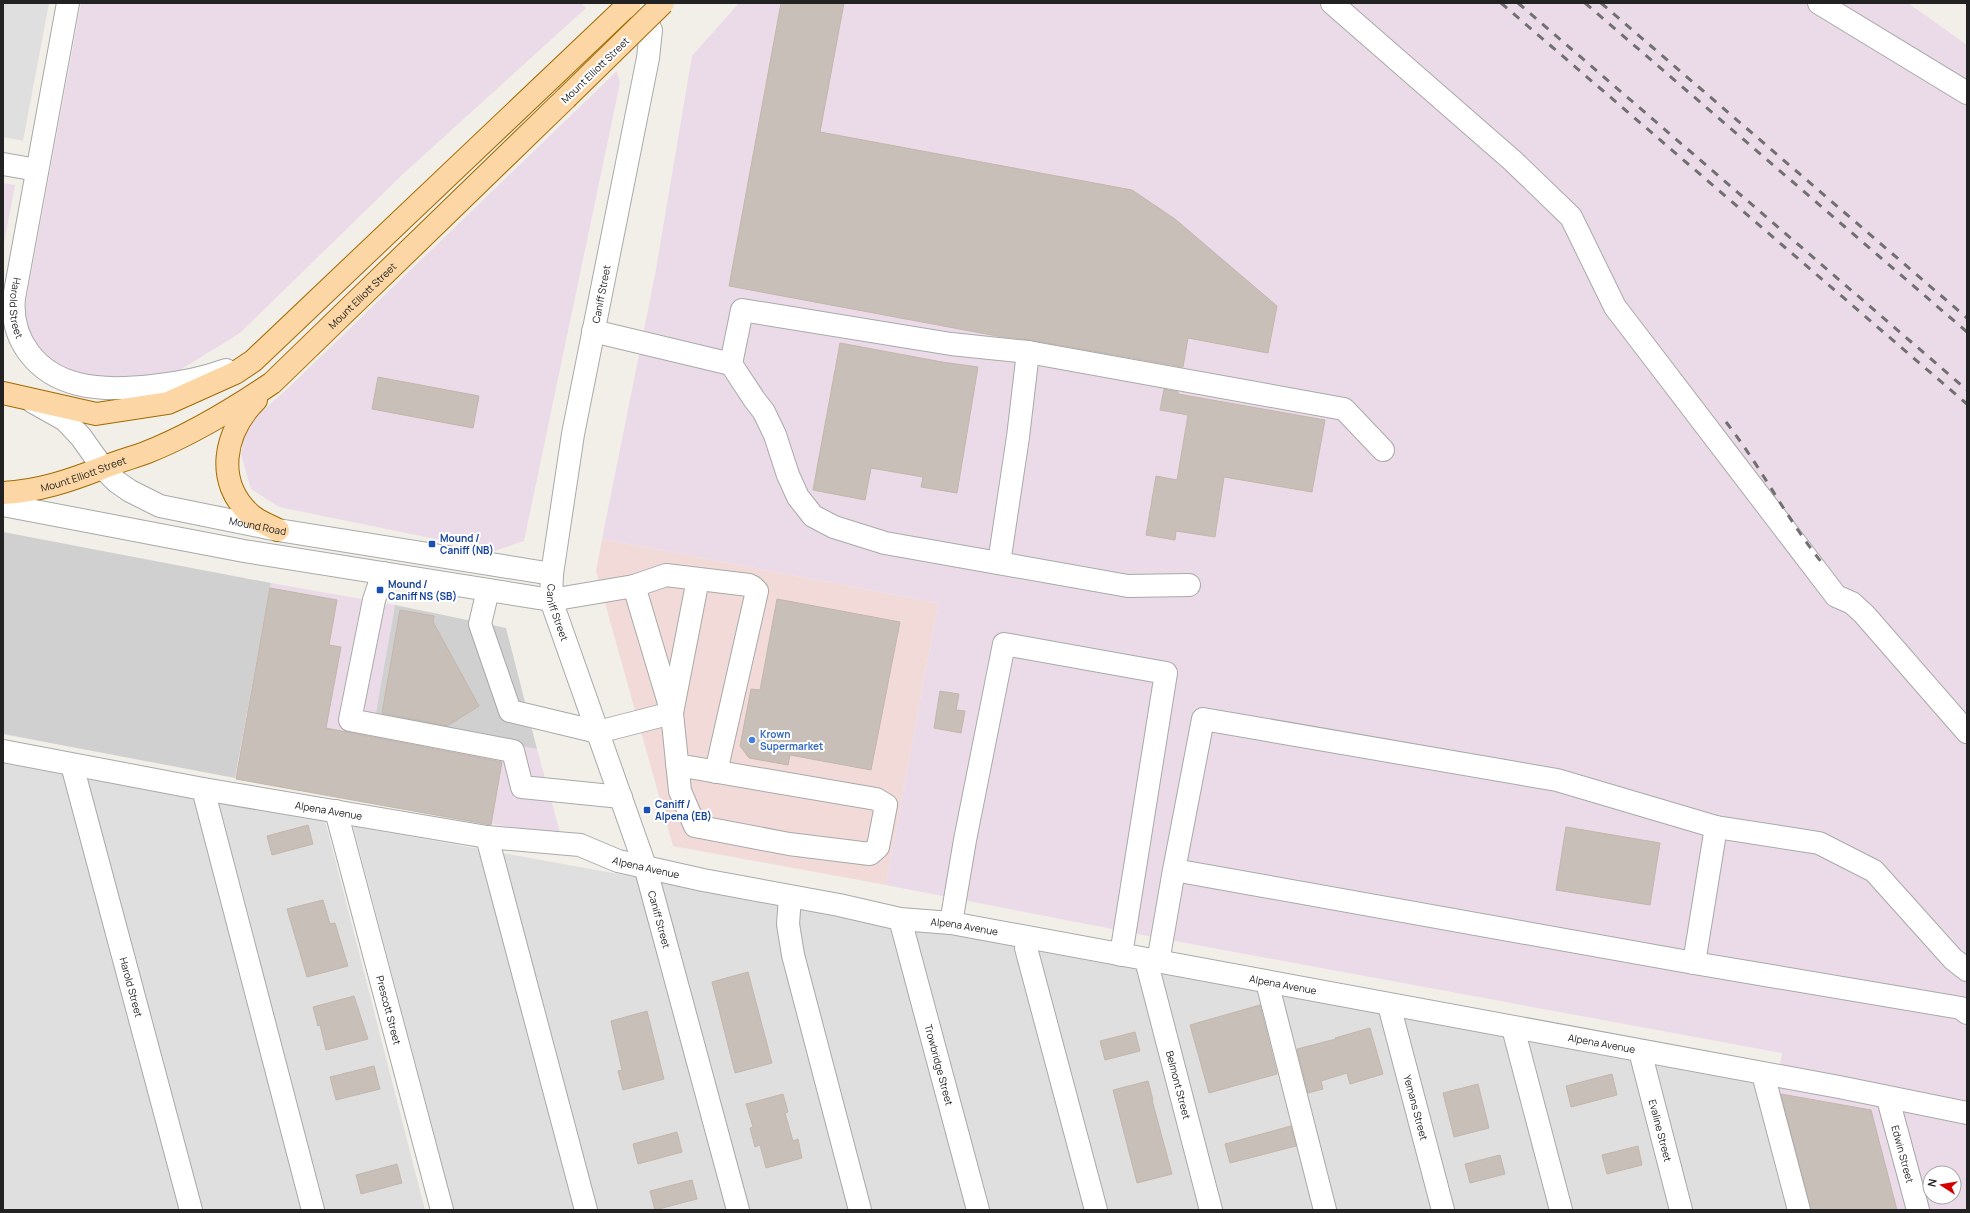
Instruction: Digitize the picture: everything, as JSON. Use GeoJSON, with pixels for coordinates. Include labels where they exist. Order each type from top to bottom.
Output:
{"type":"FeatureCollection","features":[{"type":"Feature","properties":{"kind":"main road"},"geometry":{"type":"LineString","coordinates":[[30,400],[96,414],[168,403],[236,373],[253,361],[547,84],[630,3]]}},
{"type":"Feature","properties":{"kind":"main road","name":"Mount Elliott Street"},"geometry":{"type":"LineString","coordinates":[[3,493],[20,492],[75,480],[103,468],[146,453],[194,431],[237,407],[272,383],[663,3]]}},
{"type":"Feature","properties":{"kind":"main road"},"geometry":{"type":"LineString","coordinates":[[272,383],[252,403],[232,434],[228,446],[227,465],[232,487],[243,506],[261,522],[278,530]]}},
{"type":"Feature","properties":{"kind":"main road","name":"Mound Road"},"geometry":{"type":"LineString","coordinates":[[3,393],[30,400]]}},
{"type":"Feature","properties":{"kind":"street","name":"Harold Street"},"geometry":{"type":"LineString","coordinates":[[68,3],[13,307],[15,324],[20,339],[28,353],[39,365],[56,376],[78,384],[124,387],[185,381],[220,373],[253,361]]}},
{"type":"Feature","properties":{"kind":"street","name":"Caniff Street"},"geometry":{"type":"LineString","coordinates":[[635,3],[651,30],[648,58],[573,434],[552,574],[551,600],[646,866],[738,1210]]}},
{"type":"Feature","properties":{"kind":"street"},"geometry":{"type":"LineString","coordinates":[[1332,3],[1513,161],[1571,217],[1615,307],[1836,596],[1852,603],[1864,614],[1967,732]]}},
{"type":"Feature","properties":{"kind":"street"},"geometry":{"type":"LineString","coordinates":[[1819,3],[1967,93]]}},
{"type":"Feature","properties":{"kind":"street"},"geometry":{"type":"LineString","coordinates":[[3,164],[37,170]]}},
{"type":"Feature","properties":{"kind":"street"},"geometry":{"type":"LineString","coordinates":[[731,364],[742,310],[951,344],[1028,352],[1344,409],[1383,450]]}},
{"type":"Feature","properties":{"kind":"street"},"geometry":{"type":"LineString","coordinates":[[593,331],[731,364],[764,412],[775,435],[788,475],[798,497],[813,516],[834,527],[885,543],[1128,586],[1189,585]]}},
{"type":"Feature","properties":{"kind":"street"},"geometry":{"type":"LineString","coordinates":[[999,563],[1018,437],[1028,352]]}},
{"type":"Feature","properties":{"kind":"street","name":"Mound Road"},"geometry":{"type":"LineString","coordinates":[[30,400],[65,420],[81,437],[103,468],[130,491],[160,506],[278,530],[552,574]]}},
{"type":"Feature","properties":{"kind":"street"},"geometry":{"type":"LineString","coordinates":[[3,505],[244,551],[551,600],[634,586],[666,575],[749,585],[754,587],[756,592],[716,772]]}},
{"type":"Feature","properties":{"kind":"street"},"geometry":{"type":"LineString","coordinates":[[383,573],[374,600],[350,720],[513,751],[522,787],[621,797]]}},
{"type":"Feature","properties":{"kind":"street"},"geometry":{"type":"LineString","coordinates":[[672,712],[698,579]]}},
{"type":"Feature","properties":{"kind":"street"},"geometry":{"type":"LineString","coordinates":[[634,586],[672,712],[677,765],[680,791],[695,826],[789,844],[870,854],[878,847],[886,805],[876,799],[677,765]]}},
{"type":"Feature","properties":{"kind":"street"},"geometry":{"type":"LineString","coordinates":[[488,590],[480,624],[510,711],[598,732],[672,712]]}},
{"type":"Feature","properties":{"kind":"street"},"geometry":{"type":"LineString","coordinates":[[951,923],[965,840],[1004,644],[1123,664],[1166,673],[1121,955]]}},
{"type":"Feature","properties":{"kind":"street"},"geometry":{"type":"LineString","coordinates":[[1152,961],[1174,870],[1203,719],[1557,780],[1716,827],[1819,843],[1874,871],[1953,959],[1967,970]]}},
{"type":"Feature","properties":{"kind":"street","name":"Alpena Avenue"},"geometry":{"type":"LineString","coordinates":[[3,752],[203,789],[487,837],[580,845],[618,862],[646,866],[703,880],[790,897],[839,905],[900,919],[951,923],[1967,1113]]}},
{"type":"Feature","properties":{"kind":"street","name":"Harold Street"},"geometry":{"type":"LineString","coordinates":[[72,765],[191,1210]]}},
{"type":"Feature","properties":{"kind":"street"},"geometry":{"type":"LineString","coordinates":[[203,789],[313,1210]]}},
{"type":"Feature","properties":{"kind":"street","name":"Prescott Street"},"geometry":{"type":"LineString","coordinates":[[336,811],[442,1210]]}},
{"type":"Feature","properties":{"kind":"street"},"geometry":{"type":"LineString","coordinates":[[1694,962],[1716,827]]}},
{"type":"Feature","properties":{"kind":"street"},"geometry":{"type":"LineString","coordinates":[[487,837],[586,1210]]}},
{"type":"Feature","properties":{"kind":"street"},"geometry":{"type":"LineString","coordinates":[[1174,870],[1961,1008],[1967,1013]]}},
{"type":"Feature","properties":{"kind":"street"},"geometry":{"type":"LineString","coordinates":[[790,897],[788,924],[793,955],[860,1210]]}},
{"type":"Feature","properties":{"kind":"street","name":"Trowbridge Street"},"geometry":{"type":"LineString","coordinates":[[900,919],[978,1210]]}},
{"type":"Feature","properties":{"kind":"street"},"geometry":{"type":"LineString","coordinates":[[1027,938],[1026,948],[1096,1210]]}},
{"type":"Feature","properties":{"kind":"street","name":"Belmont Street"},"geometry":{"type":"LineString","coordinates":[[1152,961],[1211,1210]]}},
{"type":"Feature","properties":{"kind":"street"},"geometry":{"type":"LineString","coordinates":[[1267,982],[1325,1210]]}},
{"type":"Feature","properties":{"kind":"street","name":"Yemans Street"},"geometry":{"type":"LineString","coordinates":[[1389,1005],[1443,1210]]}},
{"type":"Feature","properties":{"kind":"street"},"geometry":{"type":"LineString","coordinates":[[1513,1028],[1561,1210]]}},
{"type":"Feature","properties":{"kind":"street","name":"Evaline Street"},"geometry":{"type":"LineString","coordinates":[[1640,1051],[1681,1210]]}},
{"type":"Feature","properties":{"kind":"street"},"geometry":{"type":"LineString","coordinates":[[1763,1074],[1799,1210]]}},
{"type":"Feature","properties":{"kind":"street","name":"Edwin Street"},"geometry":{"type":"LineString","coordinates":[[1888,1099],[1918,1210]]}},
{"type":"Feature","properties":{"kind":"shaded area"},"geometry":{"type":"Polygon","coordinates":[[[3,3],[49,3],[23,141],[3,137],[3,3]]]}},
{"type":"Feature","properties":{"kind":"shaded area"},"geometry":{"type":"Polygon","coordinates":[[[81,3],[581,3],[586,8],[403,174],[240,333],[180,370],[123,380],[71,374],[45,360],[22,323],[81,3]]]}},
{"type":"Feature","properties":{"kind":"shaded area"},"geometry":{"type":"Polygon","coordinates":[[[739,3],[1908,3],[1967,45],[1967,1210],[1807,1210],[1776,1091],[1782,1053],[1148,936],[886,885],[938,603],[602,539],[655,275],[692,56],[739,3]]]}},
{"type":"Feature","properties":{"kind":"shaded area"},"geometry":{"type":"Polygon","coordinates":[[[617,71],[620,83],[524,541],[494,551],[279,507],[251,489],[241,454],[245,434],[260,413],[287,389],[617,71]]]}},
{"type":"Feature","properties":{"kind":"shaded area"},"geometry":{"type":"Polygon","coordinates":[[[3,183],[15,185],[3,248],[3,183]]]}},
{"type":"Feature","properties":{"kind":"shaded area"},"geometry":{"type":"Polygon","coordinates":[[[3,532],[271,583],[235,778],[3,734],[3,532]]]}},
{"type":"Feature","properties":{"kind":"shaded area"},"geometry":{"type":"Polygon","coordinates":[[[602,539],[938,603],[886,885],[673,846],[596,571],[602,539]]]}},
{"type":"Feature","properties":{"kind":"shaded area"},"geometry":{"type":"Polygon","coordinates":[[[271,583],[395,605],[376,719],[537,749],[561,836],[235,778],[271,583]]]}},
{"type":"Feature","properties":{"kind":"shaded area"},"geometry":{"type":"Polygon","coordinates":[[[395,605],[506,628],[537,749],[375,719],[395,605]]]}},
{"type":"Feature","properties":{"kind":"shaded area"},"geometry":{"type":"Polygon","coordinates":[[[3,757],[325,820],[425,1210],[3,1210],[3,757]]]}},
{"type":"Feature","properties":{"kind":"shaded area"},"geometry":{"type":"Polygon","coordinates":[[[353,826],[1756,1080],[1791,1210],[454,1210],[353,826]]]}},
{"type":"Feature","properties":{"kind":"building"},"geometry":{"type":"Polygon","coordinates":[[[781,3],[844,3],[820,132],[1132,190],[1175,219],[1277,306],[1268,353],[1188,338],[1183,367],[1030,340],[997,336],[729,286],[781,3]]]}},
{"type":"Feature","properties":{"kind":"building"},"geometry":{"type":"Polygon","coordinates":[[[840,343],[942,362],[978,367],[957,493],[921,487],[923,477],[871,468],[865,500],[813,490],[840,343]]]}},
{"type":"Feature","properties":{"kind":"building"},"geometry":{"type":"Polygon","coordinates":[[[378,377],[479,396],[473,428],[372,409],[378,377]]]}},
{"type":"Feature","properties":{"kind":"building"},"geometry":{"type":"Polygon","coordinates":[[[1164,389],[1178,392],[1178,394],[1325,420],[1312,492],[1224,477],[1215,537],[1176,531],[1175,540],[1146,535],[1156,476],[1177,480],[1188,415],[1160,410],[1164,389]]]}},
{"type":"Feature","properties":{"kind":"building"},"geometry":{"type":"Polygon","coordinates":[[[270,588],[337,600],[329,645],[341,647],[326,728],[502,762],[491,825],[236,779],[270,588]]]}},
{"type":"Feature","properties":{"kind":"building"},"geometry":{"type":"Polygon","coordinates":[[[777,599],[900,622],[871,770],[790,755],[788,765],[749,758],[740,746],[751,689],[760,690],[777,599]]]}},
{"type":"Feature","properties":{"kind":"building"},"geometry":{"type":"Polygon","coordinates":[[[400,610],[434,616],[433,622],[479,706],[447,726],[382,713],[400,610]]]}},
{"type":"Feature","properties":{"kind":"building"},"geometry":{"type":"Polygon","coordinates":[[[940,691],[959,694],[956,710],[965,711],[961,733],[934,728],[940,691]]]}},
{"type":"Feature","properties":{"kind":"building"},"geometry":{"type":"Polygon","coordinates":[[[308,825],[313,844],[272,855],[267,836],[308,825]]]}},
{"type":"Feature","properties":{"kind":"building"},"geometry":{"type":"Polygon","coordinates":[[[1566,827],[1660,843],[1650,905],[1556,890],[1566,827]]]}},
{"type":"Feature","properties":{"kind":"building"},"geometry":{"type":"Polygon","coordinates":[[[323,900],[330,924],[335,923],[348,966],[307,977],[287,909],[323,900]]]}},
{"type":"Feature","properties":{"kind":"building"},"geometry":{"type":"Polygon","coordinates":[[[748,972],[772,1063],[735,1073],[712,982],[748,972]]]}},
{"type":"Feature","properties":{"kind":"building"},"geometry":{"type":"Polygon","coordinates":[[[354,996],[368,1039],[326,1050],[320,1025],[318,1026],[313,1007],[354,996]]]}},
{"type":"Feature","properties":{"kind":"building"},"geometry":{"type":"Polygon","coordinates":[[[1260,1005],[1277,1074],[1209,1093],[1190,1025],[1260,1005]]]}},
{"type":"Feature","properties":{"kind":"building"},"geometry":{"type":"Polygon","coordinates":[[[647,1011],[664,1079],[623,1090],[618,1071],[622,1070],[611,1021],[647,1011]]]}},
{"type":"Feature","properties":{"kind":"building"},"geometry":{"type":"Polygon","coordinates":[[[1370,1028],[1383,1074],[1350,1084],[1347,1073],[1321,1081],[1323,1089],[1308,1093],[1297,1049],[1370,1028]]]}},
{"type":"Feature","properties":{"kind":"building"},"geometry":{"type":"Polygon","coordinates":[[[1135,1032],[1140,1051],[1105,1060],[1100,1041],[1135,1032]]]}},
{"type":"Feature","properties":{"kind":"building"},"geometry":{"type":"Polygon","coordinates":[[[374,1066],[380,1089],[336,1100],[330,1077],[374,1066]]]}},
{"type":"Feature","properties":{"kind":"building"},"geometry":{"type":"Polygon","coordinates":[[[1612,1074],[1617,1095],[1571,1107],[1566,1086],[1612,1074]]]}},
{"type":"Feature","properties":{"kind":"building"},"geometry":{"type":"Polygon","coordinates":[[[1148,1081],[1172,1174],[1137,1183],[1113,1090],[1148,1081]]]}},
{"type":"Feature","properties":{"kind":"building"},"geometry":{"type":"Polygon","coordinates":[[[1478,1084],[1489,1128],[1454,1137],[1443,1093],[1478,1084]]]}},
{"type":"Feature","properties":{"kind":"building"},"geometry":{"type":"Polygon","coordinates":[[[783,1094],[788,1112],[785,1113],[793,1141],[798,1139],[802,1158],[766,1168],[760,1145],[755,1147],[750,1128],[753,1127],[746,1104],[783,1094]]]}},
{"type":"Feature","properties":{"kind":"building"},"geometry":{"type":"Polygon","coordinates":[[[1781,1094],[1871,1110],[1897,1210],[1811,1210],[1781,1094]]]}},
{"type":"Feature","properties":{"kind":"building"},"geometry":{"type":"Polygon","coordinates":[[[1291,1126],[1296,1146],[1230,1163],[1225,1144],[1291,1126]]]}},
{"type":"Feature","properties":{"kind":"building"},"geometry":{"type":"Polygon","coordinates":[[[677,1132],[682,1152],[638,1164],[633,1144],[677,1132]]]}},
{"type":"Feature","properties":{"kind":"building"},"geometry":{"type":"Polygon","coordinates":[[[1638,1146],[1642,1165],[1607,1174],[1602,1155],[1638,1146]]]}},
{"type":"Feature","properties":{"kind":"building"},"geometry":{"type":"Polygon","coordinates":[[[1500,1155],[1505,1174],[1470,1183],[1465,1164],[1500,1155]]]}},
{"type":"Feature","properties":{"kind":"building"},"geometry":{"type":"Polygon","coordinates":[[[397,1164],[402,1183],[361,1194],[356,1175],[397,1164]]]}},
{"type":"Feature","properties":{"kind":"building"},"geometry":{"type":"Polygon","coordinates":[[[692,1180],[697,1199],[655,1210],[650,1191],[692,1180]]]}},
{"type":"Feature","properties":{"kind":"railway"},"geometry":{"type":"LineString","coordinates":[[1501,3],[1967,404]]}},
{"type":"Feature","properties":{"kind":"railway"},"geometry":{"type":"LineString","coordinates":[[1518,3],[1967,390]]}},
{"type":"Feature","properties":{"kind":"railway"},"geometry":{"type":"LineString","coordinates":[[1585,3],[1967,332]]}},
{"type":"Feature","properties":{"kind":"railway"},"geometry":{"type":"LineString","coordinates":[[1601,3],[1967,318]]}},
{"type":"Feature","properties":{"kind":"railway"},"geometry":{"type":"LineString","coordinates":[[1726,422],[1751,457],[1798,530],[1823,564]]}},
{"type":"Feature","properties":{"kind":"place","name":"Mound / Caniff (NB)"},"geometry":{"type":"Point","coordinates":[432,544]}},
{"type":"Feature","properties":{"kind":"place","name":"Mound / Caniff NS (SB)"},"geometry":{"type":"Point","coordinates":[380,590]}},
{"type":"Feature","properties":{"kind":"place","name":"Krown Supermarket"},"geometry":{"type":"Point","coordinates":[752,740]}},
{"type":"Feature","properties":{"kind":"place","name":"Caniff / Alpena (EB)"},"geometry":{"type":"Point","coordinates":[647,810]}}]}
